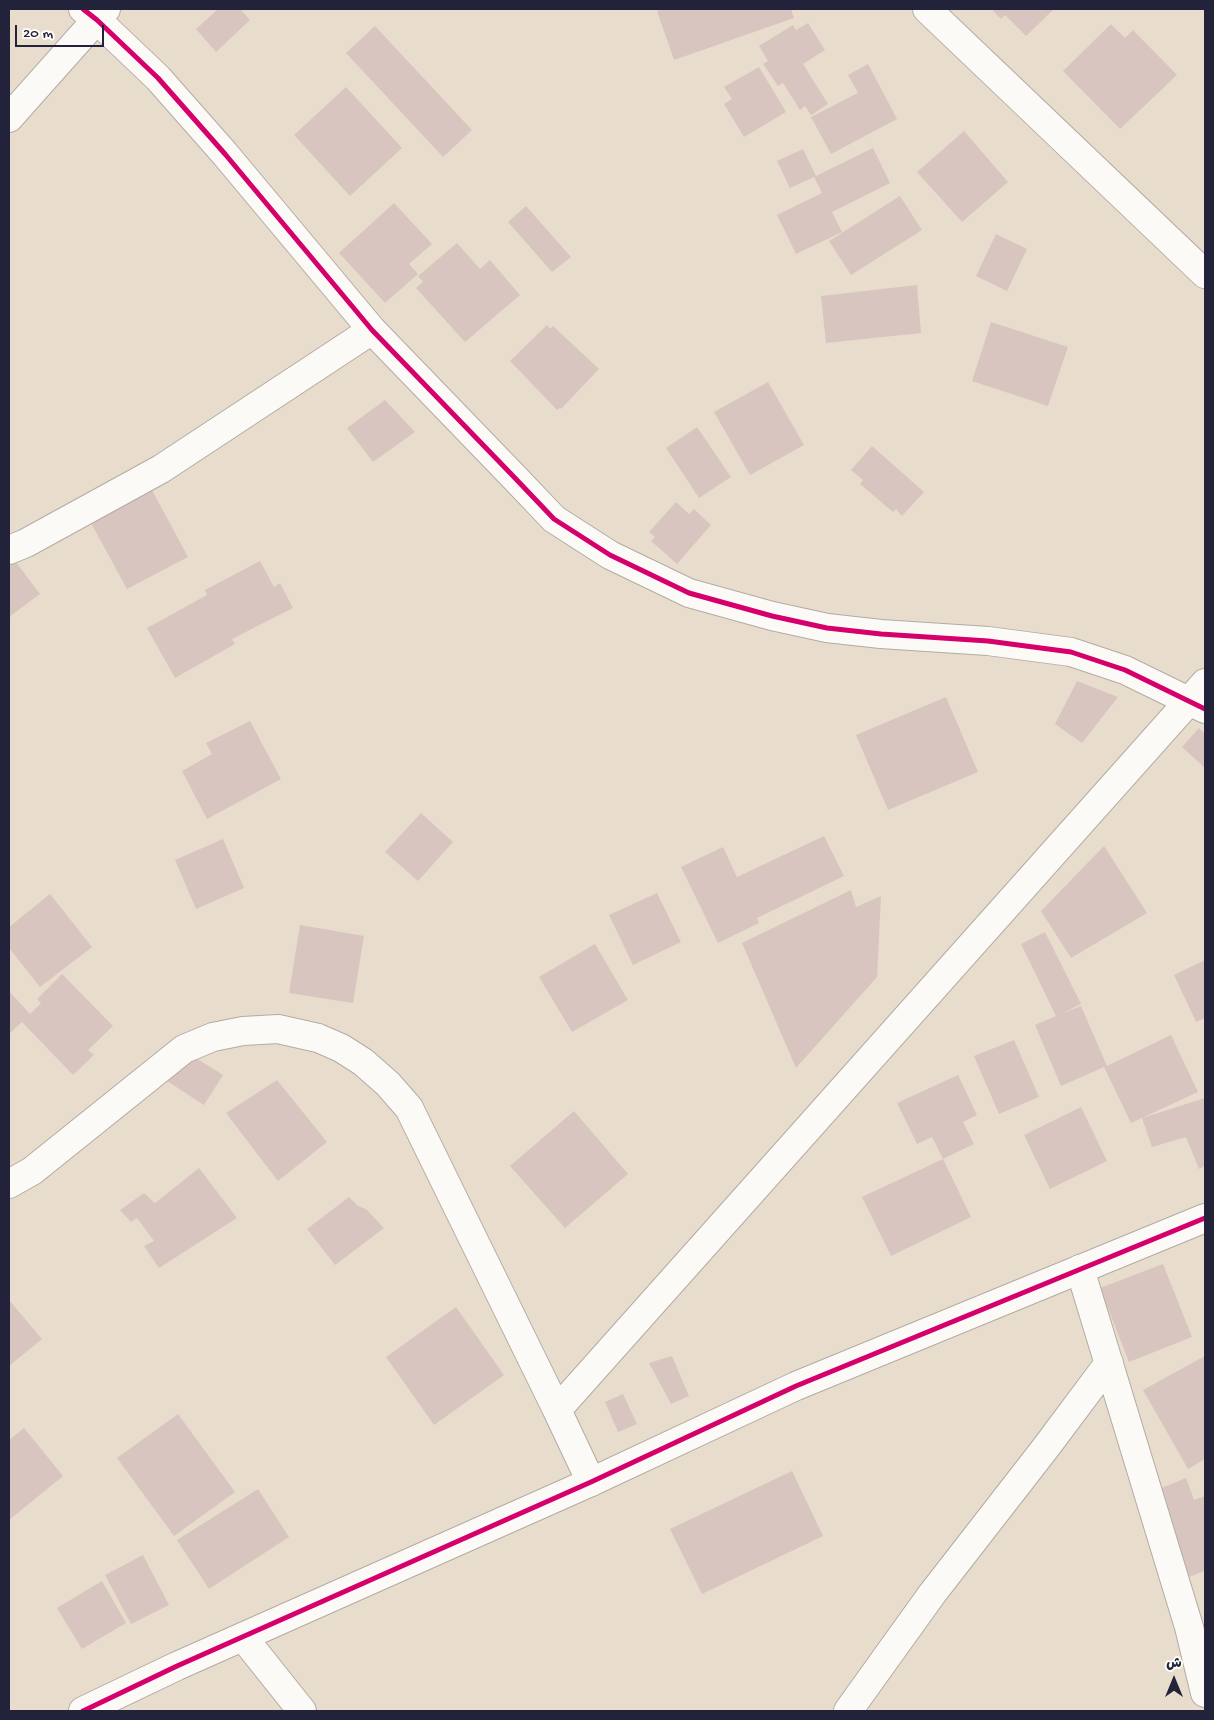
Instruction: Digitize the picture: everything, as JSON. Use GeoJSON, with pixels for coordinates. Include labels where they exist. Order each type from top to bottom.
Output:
{"type":"FeatureCollection","features":[{"type":"Feature","properties":{"kind":"street"},"geometry":{"type":"LineString","coordinates":[[927,9],[1205,274]]}},
{"type":"Feature","properties":{"kind":"street"},"geometry":{"type":"LineString","coordinates":[[9,118],[95,12],[164,85],[225,154],[372,330],[554,519],[610,555],[690,593],[772,616],[827,628],[881,634],[988,641],[1071,652],[1200,698],[556,1410]]}},
{"type":"Feature","properties":{"kind":"street"},"geometry":{"type":"LineString","coordinates":[[9,550],[26,544],[161,469],[372,330]]}},
{"type":"Feature","properties":{"kind":"street"},"geometry":{"type":"LineString","coordinates":[[9,1184],[32,1171],[184,1049],[213,1037],[242,1031],[278,1029],[318,1038],[341,1048],[363,1062],[388,1084],[409,1108],[591,1482]]}},
{"type":"Feature","properties":{"kind":"street"},"geometry":{"type":"LineString","coordinates":[[83,1711],[177,1666],[591,1482],[796,1386],[1205,1218]]}},
{"type":"Feature","properties":{"kind":"street"},"geometry":{"type":"LineString","coordinates":[[1080,1269],[1109,1363],[1197,1621],[1205,1693]]}},
{"type":"Feature","properties":{"kind":"street"},"geometry":{"type":"LineString","coordinates":[[848,1711],[932,1594],[1109,1363]]}},
{"type":"Feature","properties":{"kind":"street"},"geometry":{"type":"LineString","coordinates":[[243,1637],[302,1711]]}},
{"type":"Feature","properties":{"kind":"building"},"geometry":{"type":"Polygon","coordinates":[[[216,9],[240,9],[250,20],[216,52],[196,29],[216,9]]]}},
{"type":"Feature","properties":{"kind":"building"},"geometry":{"type":"Polygon","coordinates":[[[664,9],[791,9],[794,18],[674,60],[657,11],[664,9]]]}},
{"type":"Feature","properties":{"kind":"building"},"geometry":{"type":"Polygon","coordinates":[[[995,9],[1054,9],[1026,36],[1005,15],[1001,19],[993,11],[995,9]]]}},
{"type":"Feature","properties":{"kind":"building"},"geometry":{"type":"Polygon","coordinates":[[[808,23],[825,50],[803,64],[828,104],[811,115],[805,106],[800,110],[783,83],[778,86],[763,64],[768,61],[759,46],[793,25],[796,30],[808,23]]]}},
{"type":"Feature","properties":{"kind":"building"},"geometry":{"type":"Polygon","coordinates":[[[1111,24],[1125,38],[1133,30],[1177,75],[1120,129],[1063,71],[1111,24]]]}},
{"type":"Feature","properties":{"kind":"building"},"geometry":{"type":"Polygon","coordinates":[[[375,26],[472,130],[443,157],[346,53],[375,26]]]}},
{"type":"Feature","properties":{"kind":"building"},"geometry":{"type":"Polygon","coordinates":[[[868,64],[897,119],[831,154],[811,117],[858,93],[848,75],[868,64]]]}},
{"type":"Feature","properties":{"kind":"building"},"geometry":{"type":"Polygon","coordinates":[[[759,67],[786,112],[744,137],[724,104],[732,99],[724,87],[759,67]]]}},
{"type":"Feature","properties":{"kind":"building"},"geometry":{"type":"Polygon","coordinates":[[[346,87],[402,148],[350,196],[294,135],[346,87]]]}},
{"type":"Feature","properties":{"kind":"building"},"geometry":{"type":"Polygon","coordinates":[[[964,131],[1008,182],[962,222],[917,172],[964,131]]]}},
{"type":"Feature","properties":{"kind":"building"},"geometry":{"type":"Polygon","coordinates":[[[873,148],[890,183],[832,212],[842,232],[796,254],[777,215],[822,193],[814,177],[790,188],[777,161],[803,149],[816,176],[873,148]]]}},
{"type":"Feature","properties":{"kind":"building"},"geometry":{"type":"Polygon","coordinates":[[[900,196],[922,230],[851,275],[829,241],[900,196]]]}},
{"type":"Feature","properties":{"kind":"building"},"geometry":{"type":"Polygon","coordinates":[[[394,203],[432,244],[409,264],[418,274],[385,303],[339,253],[394,203]]]}},
{"type":"Feature","properties":{"kind":"building"},"geometry":{"type":"Polygon","coordinates":[[[526,206],[571,257],[552,272],[508,222],[526,206]]]}},
{"type":"Feature","properties":{"kind":"building"},"geometry":{"type":"Polygon","coordinates":[[[996,234],[1027,249],[1007,291],[976,276],[996,234]]]}},
{"type":"Feature","properties":{"kind":"building"},"geometry":{"type":"Polygon","coordinates":[[[457,243],[480,269],[490,260],[520,295],[465,342],[416,288],[423,282],[418,276],[457,243]]]}},
{"type":"Feature","properties":{"kind":"building"},"geometry":{"type":"Polygon","coordinates":[[[917,285],[921,333],[826,343],[821,296],[917,285]]]}},
{"type":"Feature","properties":{"kind":"building"},"geometry":{"type":"Polygon","coordinates":[[[991,322],[1068,347],[1048,406],[972,381],[991,322]]]}},
{"type":"Feature","properties":{"kind":"building"},"geometry":{"type":"Polygon","coordinates":[[[547,325],[550,329],[553,326],[599,369],[561,409],[557,410],[510,361],[547,325]]]}},
{"type":"Feature","properties":{"kind":"building"},"geometry":{"type":"Polygon","coordinates":[[[768,382],[804,445],[750,475],[714,412],[768,382]]]}},
{"type":"Feature","properties":{"kind":"building"},"geometry":{"type":"Polygon","coordinates":[[[385,400],[415,432],[373,462],[347,428],[385,400]]]}},
{"type":"Feature","properties":{"kind":"building"},"geometry":{"type":"Polygon","coordinates":[[[697,427],[731,477],[699,498],[666,448],[697,427]]]}},
{"type":"Feature","properties":{"kind":"building"},"geometry":{"type":"Polygon","coordinates":[[[872,446],[924,492],[902,516],[896,509],[893,512],[860,484],[863,480],[851,470],[872,446]]]}},
{"type":"Feature","properties":{"kind":"building"},"geometry":{"type":"Polygon","coordinates":[[[152,490],[188,557],[127,589],[91,523],[152,490]]]}},
{"type":"Feature","properties":{"kind":"building"},"geometry":{"type":"Polygon","coordinates":[[[676,502],[689,514],[694,509],[711,525],[677,564],[651,541],[655,537],[649,532],[676,502]]]}},
{"type":"Feature","properties":{"kind":"building"},"geometry":{"type":"Polygon","coordinates":[[[9,553],[40,594],[9,617],[9,553]]]}},
{"type":"Feature","properties":{"kind":"building"},"geometry":{"type":"Polygon","coordinates":[[[260,561],[274,587],[280,583],[293,608],[232,639],[235,644],[175,678],[147,628],[207,595],[205,590],[260,561]]]}},
{"type":"Feature","properties":{"kind":"building"},"geometry":{"type":"Polygon","coordinates":[[[1077,681],[1118,697],[1082,743],[1055,724],[1077,681]]]}},
{"type":"Feature","properties":{"kind":"building"},"geometry":{"type":"Polygon","coordinates":[[[946,697],[978,772],[888,810],[856,735],[946,697]]]}},
{"type":"Feature","properties":{"kind":"building"},"geometry":{"type":"Polygon","coordinates":[[[250,721],[281,779],[207,819],[182,771],[212,754],[206,743],[250,721]]]}},
{"type":"Feature","properties":{"kind":"building"},"geometry":{"type":"Polygon","coordinates":[[[1199,728],[1205,734],[1205,768],[1182,747],[1199,728]]]}},
{"type":"Feature","properties":{"kind":"building"},"geometry":{"type":"Polygon","coordinates":[[[421,813],[453,842],[418,881],[385,852],[421,813]]]}},
{"type":"Feature","properties":{"kind":"building"},"geometry":{"type":"Polygon","coordinates":[[[824,836],[844,876],[757,918],[759,923],[718,943],[681,867],[723,847],[737,877],[824,836]]]}},
{"type":"Feature","properties":{"kind":"building"},"geometry":{"type":"Polygon","coordinates":[[[223,839],[244,888],[196,909],[175,860],[223,839]]]}},
{"type":"Feature","properties":{"kind":"building"},"geometry":{"type":"Polygon","coordinates":[[[1104,846],[1147,913],[1071,958],[1041,911],[1104,846]]]}},
{"type":"Feature","properties":{"kind":"building"},"geometry":{"type":"Polygon","coordinates":[[[851,890],[856,907],[881,896],[877,977],[796,1068],[742,943],[851,890]]]}},
{"type":"Feature","properties":{"kind":"building"},"geometry":{"type":"Polygon","coordinates":[[[657,893],[681,942],[633,965],[609,915],[657,893]]]}},
{"type":"Feature","properties":{"kind":"building"},"geometry":{"type":"Polygon","coordinates":[[[50,894],[92,947],[40,987],[9,948],[9,927],[50,894]]]}},
{"type":"Feature","properties":{"kind":"building"},"geometry":{"type":"Polygon","coordinates":[[[300,925],[364,936],[353,1003],[289,993],[300,925]]]}},
{"type":"Feature","properties":{"kind":"building"},"geometry":{"type":"Polygon","coordinates":[[[1045,932],[1081,1004],[1061,1014],[1081,1006],[1107,1066],[1171,1035],[1198,1092],[1131,1123],[1104,1067],[1061,1086],[1035,1025],[1056,1016],[1021,944],[1045,932]]]}},
{"type":"Feature","properties":{"kind":"building"},"geometry":{"type":"Polygon","coordinates":[[[595,944],[628,1000],[572,1032],[539,977],[595,944]]]}},
{"type":"Feature","properties":{"kind":"building"},"geometry":{"type":"Polygon","coordinates":[[[1205,960],[1205,1018],[1196,1022],[1174,975],[1205,960]]]}},
{"type":"Feature","properties":{"kind":"building"},"geometry":{"type":"Polygon","coordinates":[[[62,974],[113,1026],[88,1050],[94,1055],[73,1075],[22,1022],[9,1034],[9,991],[30,1014],[41,1003],[37,999],[62,974]]]}},
{"type":"Feature","properties":{"kind":"building"},"geometry":{"type":"Polygon","coordinates":[[[1014,1040],[1039,1097],[999,1114],[974,1056],[1014,1040]]]}},
{"type":"Feature","properties":{"kind":"building"},"geometry":{"type":"Polygon","coordinates":[[[183,1050],[223,1075],[204,1105],[164,1079],[183,1050]]]}},
{"type":"Feature","properties":{"kind":"building"},"geometry":{"type":"Polygon","coordinates":[[[958,1075],[977,1115],[963,1122],[974,1144],[943,1159],[932,1137],[917,1144],[897,1103],[958,1075]]]}},
{"type":"Feature","properties":{"kind":"building"},"geometry":{"type":"Polygon","coordinates":[[[277,1080],[327,1142],[278,1181],[226,1113],[277,1080]]]}},
{"type":"Feature","properties":{"kind":"building"},"geometry":{"type":"Polygon","coordinates":[[[1205,1098],[1205,1166],[1199,1169],[1186,1137],[1152,1147],[1142,1118],[1205,1098]]]}},
{"type":"Feature","properties":{"kind":"building"},"geometry":{"type":"Polygon","coordinates":[[[1081,1107],[1107,1161],[1050,1189],[1024,1135],[1081,1107]]]}},
{"type":"Feature","properties":{"kind":"building"},"geometry":{"type":"Polygon","coordinates":[[[574,1111],[628,1174],[565,1228],[510,1166],[574,1111]]]}},
{"type":"Feature","properties":{"kind":"building"},"geometry":{"type":"Polygon","coordinates":[[[943,1159],[971,1217],[891,1256],[862,1197],[943,1159]]]}},
{"type":"Feature","properties":{"kind":"building"},"geometry":{"type":"Polygon","coordinates":[[[199,1168],[237,1218],[159,1268],[144,1246],[154,1241],[137,1218],[131,1222],[120,1210],[144,1193],[155,1203],[199,1168]]]}},
{"type":"Feature","properties":{"kind":"building"},"geometry":{"type":"Polygon","coordinates":[[[349,1197],[358,1206],[366,1209],[384,1228],[335,1265],[307,1229],[349,1197]]]}},
{"type":"Feature","properties":{"kind":"building"},"geometry":{"type":"Polygon","coordinates":[[[1163,1264],[1192,1337],[1129,1362],[1100,1288],[1163,1264]]]}},
{"type":"Feature","properties":{"kind":"building"},"geometry":{"type":"Polygon","coordinates":[[[9,1300],[42,1339],[9,1366],[9,1300]]]}},
{"type":"Feature","properties":{"kind":"building"},"geometry":{"type":"Polygon","coordinates":[[[456,1307],[504,1375],[434,1425],[386,1357],[456,1307]]]}},
{"type":"Feature","properties":{"kind":"building"},"geometry":{"type":"Polygon","coordinates":[[[672,1356],[689,1396],[671,1404],[649,1363],[672,1356]]]}},
{"type":"Feature","properties":{"kind":"building"},"geometry":{"type":"Polygon","coordinates":[[[1205,1356],[1205,1459],[1188,1469],[1143,1390],[1205,1356]]]}},
{"type":"Feature","properties":{"kind":"building"},"geometry":{"type":"Polygon","coordinates":[[[623,1394],[637,1424],[618,1432],[605,1402],[623,1394]]]}},
{"type":"Feature","properties":{"kind":"building"},"geometry":{"type":"Polygon","coordinates":[[[178,1414],[235,1492],[174,1536],[117,1458],[178,1414]]]}},
{"type":"Feature","properties":{"kind":"building"},"geometry":{"type":"Polygon","coordinates":[[[24,1428],[63,1476],[9,1520],[9,1440],[24,1428]]]}},
{"type":"Feature","properties":{"kind":"building"},"geometry":{"type":"Polygon","coordinates":[[[792,1471],[823,1536],[702,1594],[670,1529],[792,1471]]]}},
{"type":"Feature","properties":{"kind":"building"},"geometry":{"type":"Polygon","coordinates":[[[1186,1478],[1194,1500],[1205,1496],[1205,1571],[1186,1578],[1152,1492],[1186,1478]]]}},
{"type":"Feature","properties":{"kind":"building"},"geometry":{"type":"Polygon","coordinates":[[[258,1489],[289,1537],[209,1589],[177,1540],[258,1489]]]}},
{"type":"Feature","properties":{"kind":"building"},"geometry":{"type":"Polygon","coordinates":[[[143,1555],[169,1605],[131,1624],[105,1575],[143,1555]]]}},
{"type":"Feature","properties":{"kind":"building"},"geometry":{"type":"Polygon","coordinates":[[[102,1581],[126,1623],[82,1649],[57,1608],[102,1581]]]}},
{"type":"Feature","properties":{"kind":"cycle path"},"geometry":{"type":"LineString","coordinates":[[83,9],[158,78],[225,154],[372,330],[554,519],[610,555],[689,593],[772,616],[827,628],[881,634],[988,641],[1071,652],[1125,670],[1205,709]]}},
{"type":"Feature","properties":{"kind":"cycle path"},"geometry":{"type":"LineString","coordinates":[[83,1711],[177,1666],[591,1482],[796,1386],[1205,1218]]}}]}
